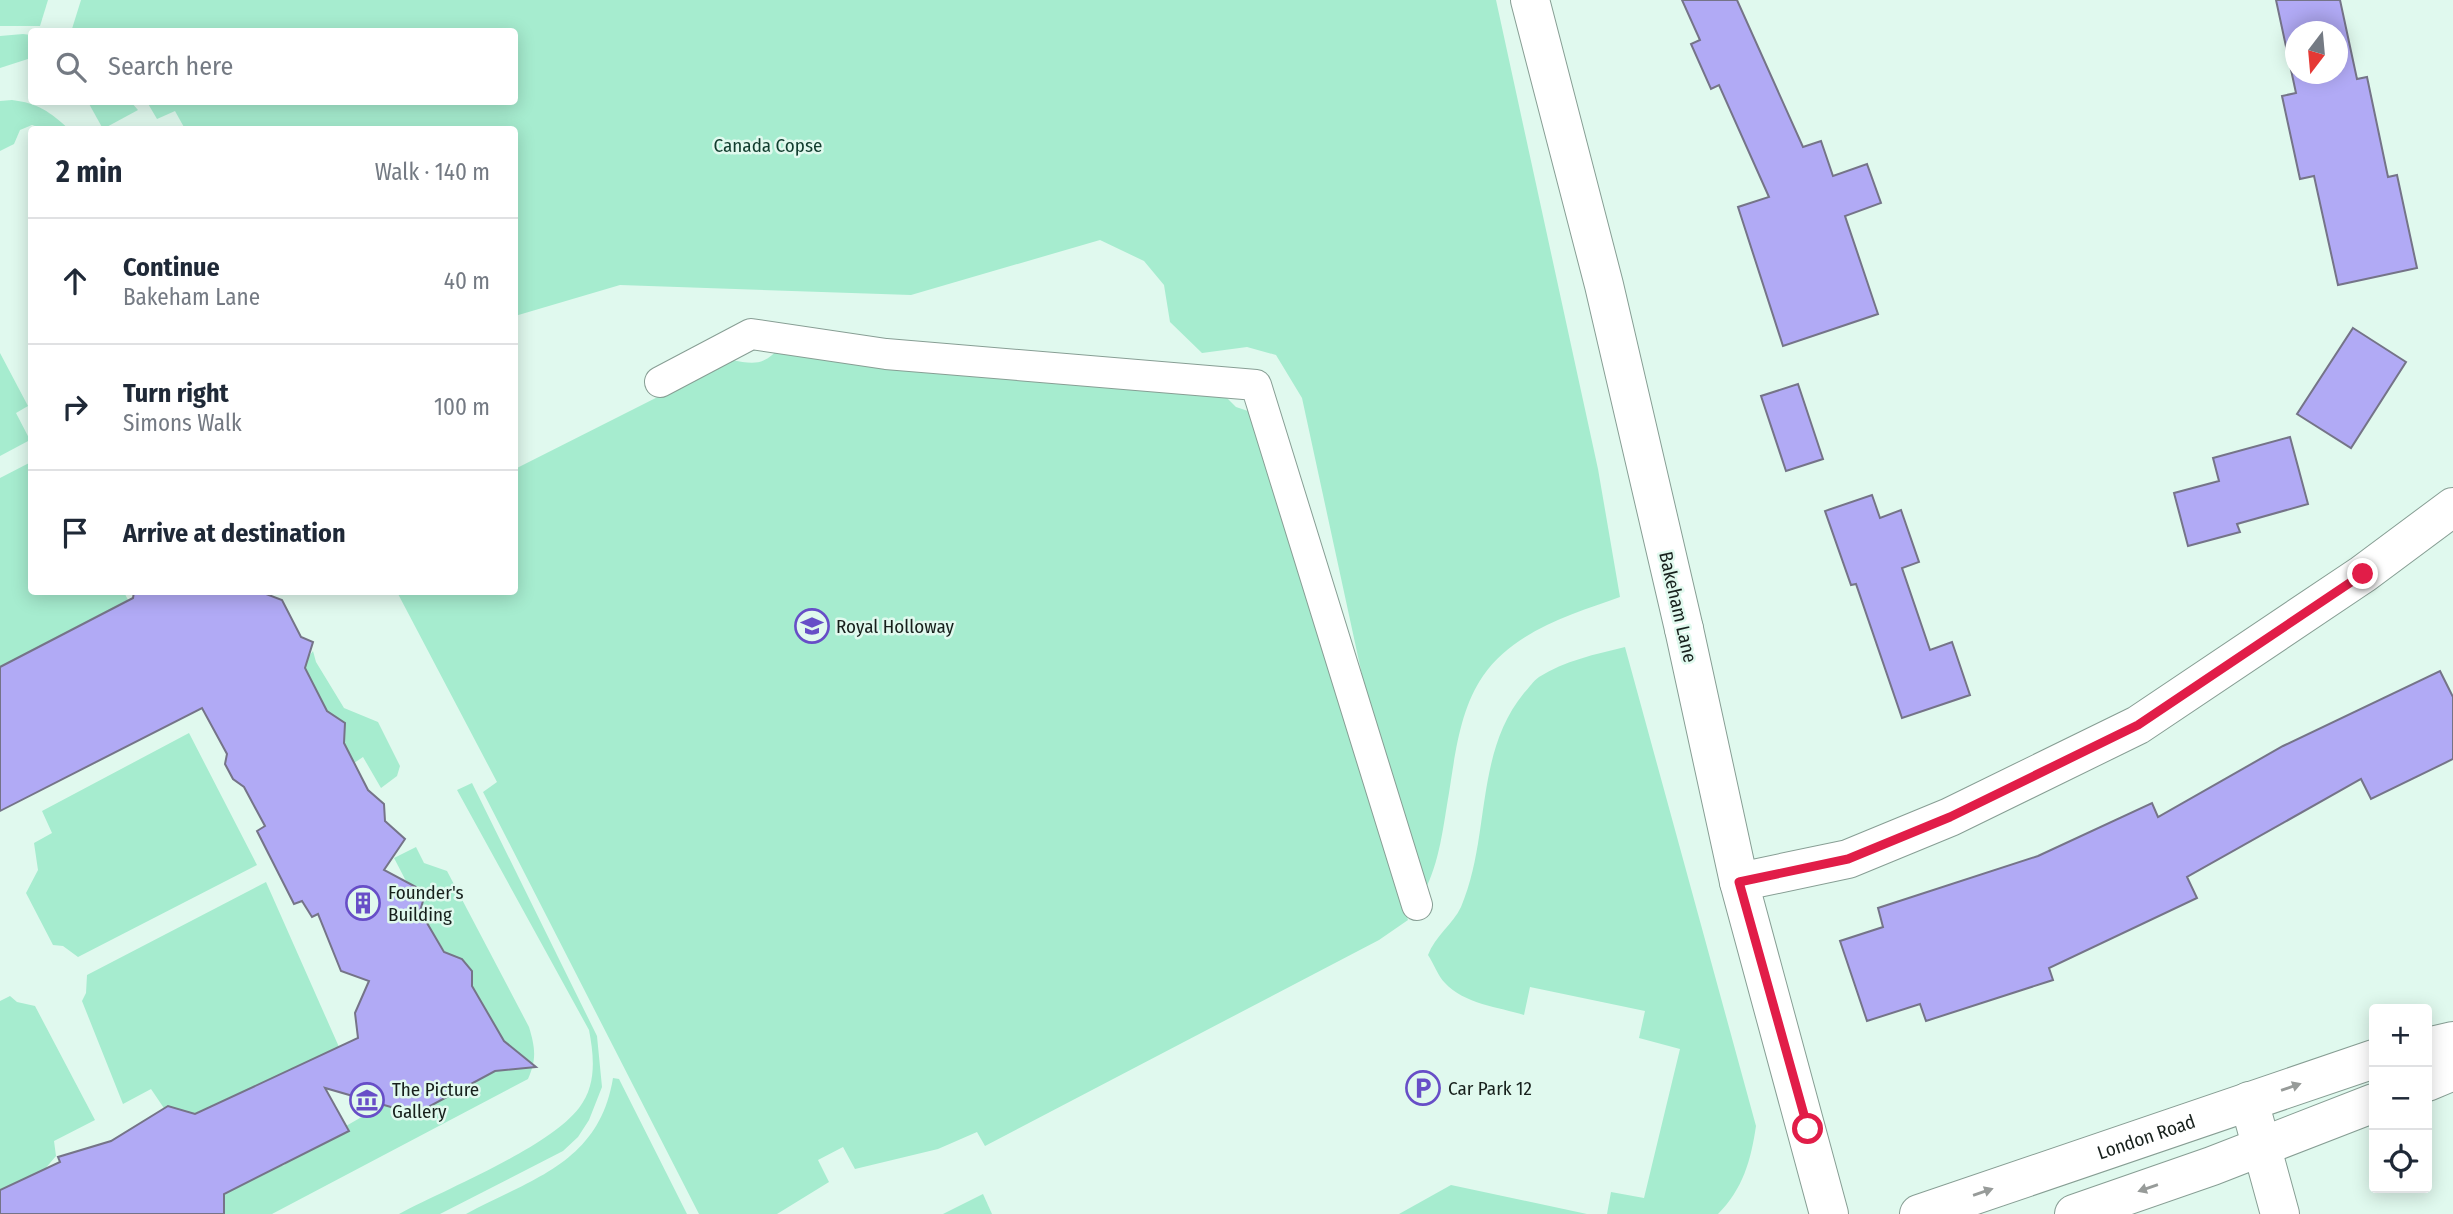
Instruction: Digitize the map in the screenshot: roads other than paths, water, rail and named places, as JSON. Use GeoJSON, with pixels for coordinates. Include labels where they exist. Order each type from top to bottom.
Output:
{"type":"FeatureCollection","features":[{"type":"Feature","properties":{"kind":"street","name":"Bakeham Lane"},"geometry":{"type":"LineString","coordinates":[[1530,0],[1604,285],[1684,629],[1739,882],[1829,1214]]}},
{"type":"Feature","properties":{"kind":"street"},"geometry":{"type":"LineString","coordinates":[[660,382],[751,334],[886,354],[1256,385],[1417,905]]}},
{"type":"Feature","properties":{"kind":"street"},"geometry":{"type":"LineString","coordinates":[[1739,882],[1848,859],[1950,817],[2138,725],[2363,574],[2453,507]]}},
{"type":"Feature","properties":{"kind":"street"},"geometry":{"type":"LineString","coordinates":[[2432,1046],[2453,1041]]}},
{"type":"Feature","properties":{"kind":"street","name":"London Road"},"geometry":{"type":"LineString","coordinates":[[1919,1214],[2369,1061]]}},
{"type":"Feature","properties":{"kind":"street"},"geometry":{"type":"LineString","coordinates":[[2432,1080],[2453,1071]]}},
{"type":"Feature","properties":{"kind":"street"},"geometry":{"type":"LineString","coordinates":[[2249,1101],[2280,1214]]}},
{"type":"Feature","properties":{"kind":"street"},"geometry":{"type":"LineString","coordinates":[[2074,1214],[2369,1105]]}},
{"type":"Feature","properties":{"kind":"place","name":"Royal Holloway"},"geometry":{"type":"Point","coordinates":[812,626]}},
{"type":"Feature","properties":{"kind":"place","name":"Founder's Building"},"geometry":{"type":"Point","coordinates":[363,903]}},
{"type":"Feature","properties":{"kind":"place","name":"Car Park 12"},"geometry":{"type":"Point","coordinates":[1423,1088]}},
{"type":"Feature","properties":{"kind":"place","name":"The Picture Gallery"},"geometry":{"type":"Point","coordinates":[367,1100]}},
{"type":"Feature","properties":{"kind":"park label","name":"Canada Copse"},"geometry":{"type":"Point","coordinates":[768,145]}}]}
